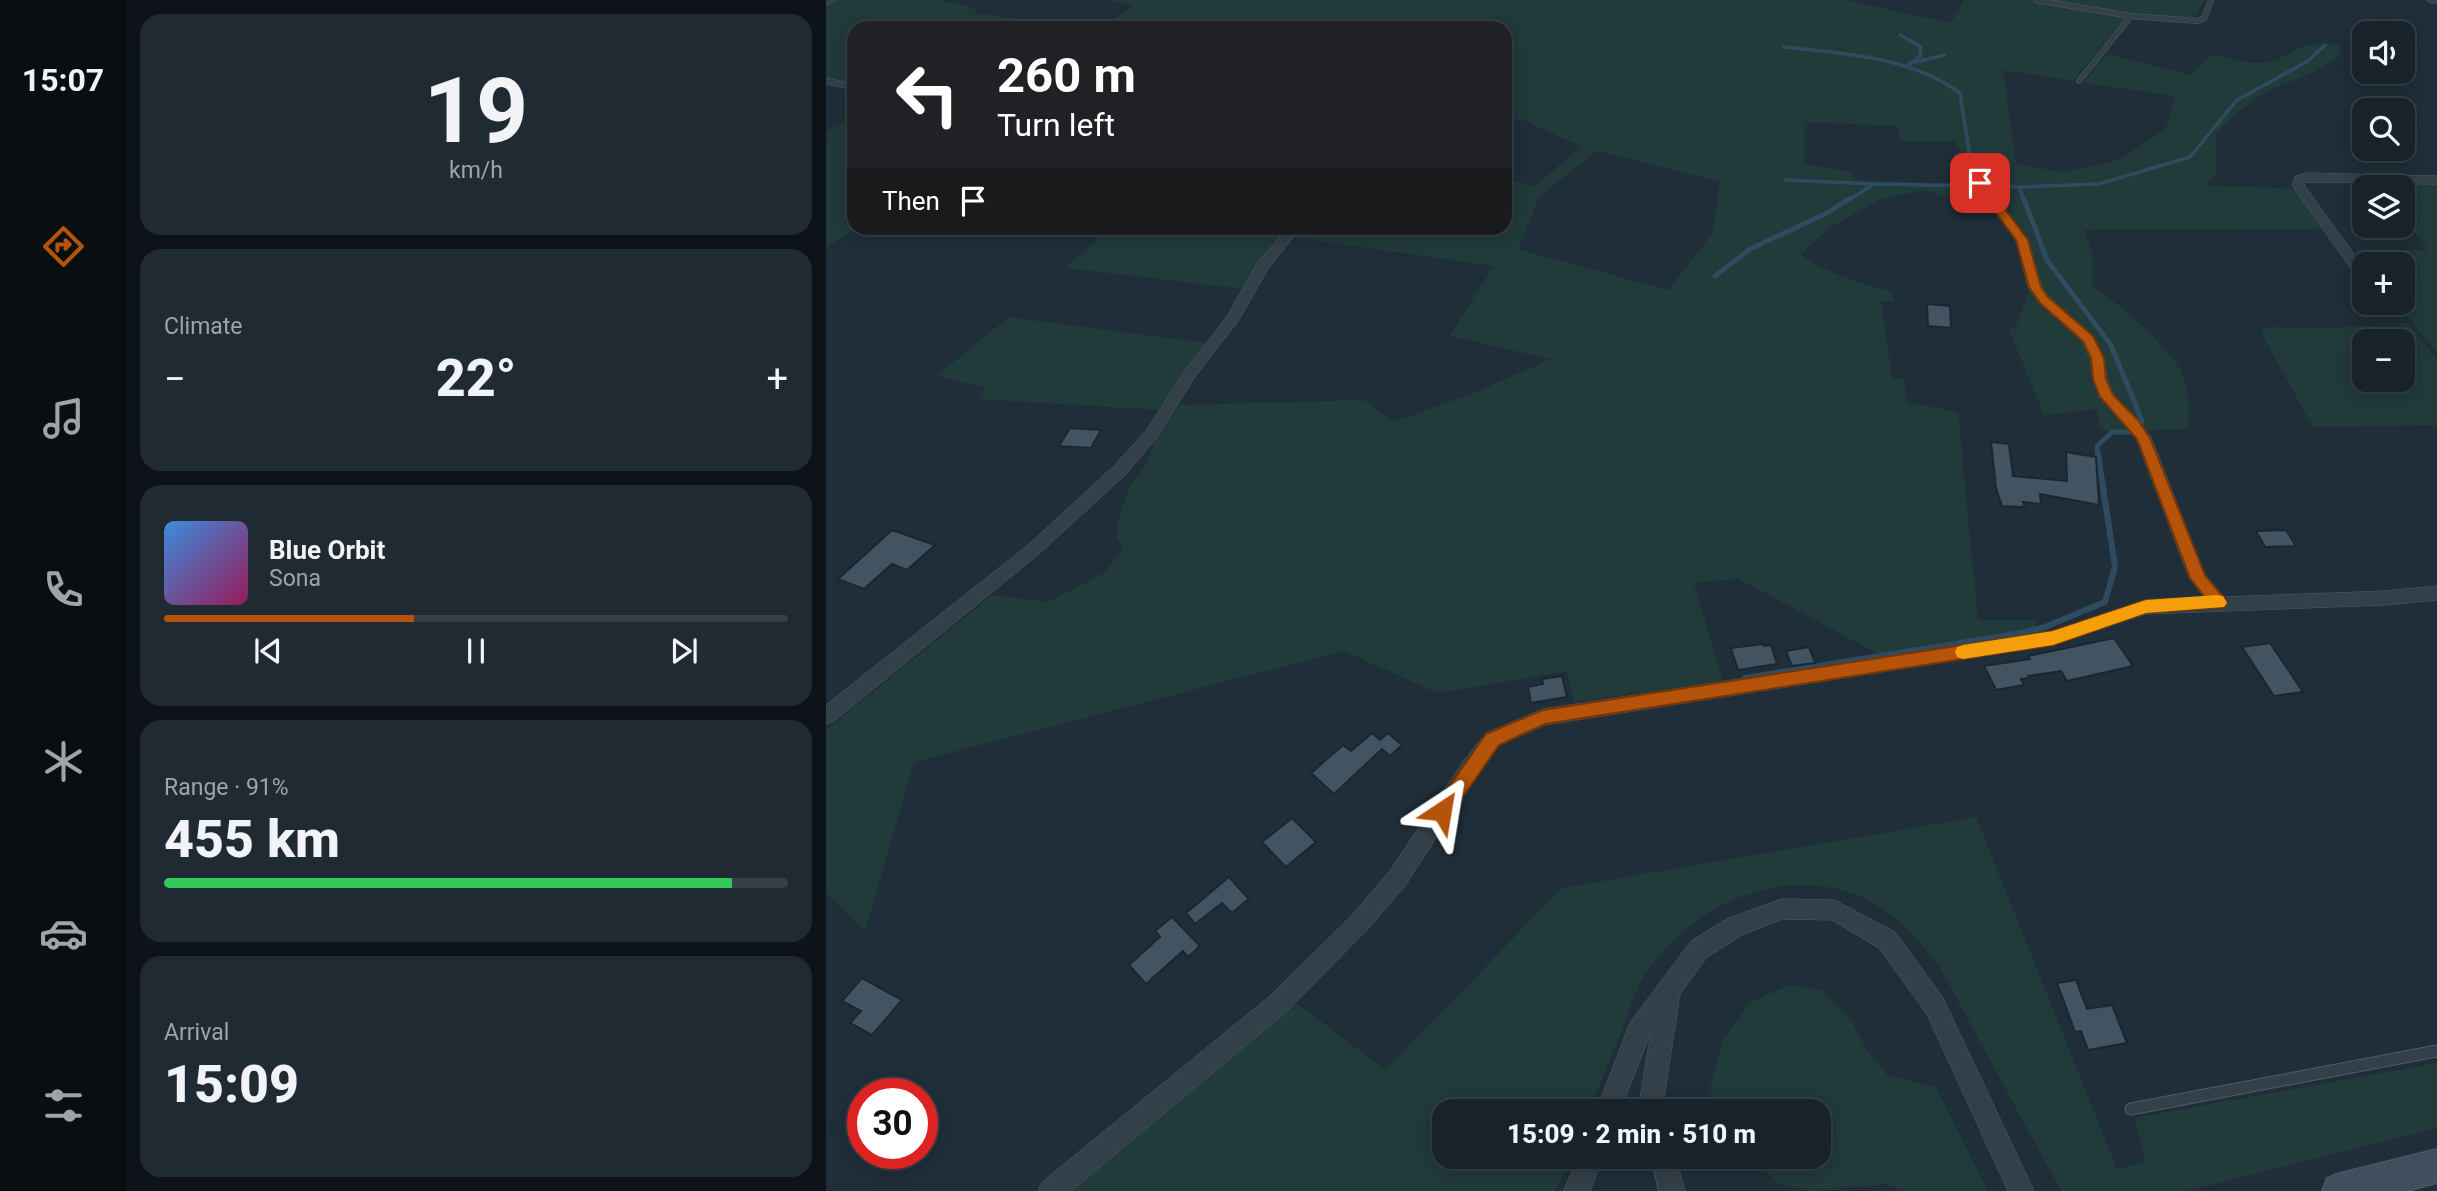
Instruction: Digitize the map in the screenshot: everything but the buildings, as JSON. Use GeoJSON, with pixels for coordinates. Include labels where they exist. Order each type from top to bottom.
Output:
{"type":"FeatureCollection","features":[{"type":"Feature","properties":{"kind":"main road"},"geometry":{"type":"LineString","coordinates":[[2340,1191],[2437,1166]]}},
{"type":"Feature","properties":{"kind":"street"},"geometry":{"type":"LineString","coordinates":[[826,3],[831,0]]}},
{"type":"Feature","properties":{"kind":"street"},"geometry":{"type":"LineString","coordinates":[[826,81],[847,86]]}},
{"type":"Feature","properties":{"kind":"street"},"geometry":{"type":"LineString","coordinates":[[1968,161],[1982,186],[2022,240],[2035,287],[2044,300],[2088,339],[2097,358],[2100,379],[2107,397],[2133,423],[2143,438],[2198,578],[2219,603]]}},
{"type":"Feature","properties":{"kind":"street"},"geometry":{"type":"LineString","coordinates":[[2352,259],[2298,185],[2299,180],[2306,177],[2437,180]]}},
{"type":"Feature","properties":{"kind":"street"},"geometry":{"type":"LineString","coordinates":[[826,716],[1034,549],[1120,470],[1151,435],[1189,375],[1231,320],[1263,265],[1289,235]]}},
{"type":"Feature","properties":{"kind":"street"},"geometry":{"type":"LineString","coordinates":[[1051,1191],[1278,1004],[1359,923],[1397,878],[1472,765],[1493,739],[1543,717],[2053,638],[2146,607],[2385,598],[2437,593]]}},
{"type":"Feature","properties":{"kind":"street"},"geometry":{"type":"LineString","coordinates":[[1612,1099],[1638,1031],[1699,949],[1735,927],[1782,909],[1834,910],[1887,940],[1935,1006],[2021,1191]]}},
{"type":"Feature","properties":{"kind":"street"},"geometry":{"type":"LineString","coordinates":[[1652,1099],[1669,991]]}},
{"type":"Feature","properties":{"kind":"street"},"geometry":{"type":"LineString","coordinates":[[1577,1191],[1586,1169]]}},
{"type":"Feature","properties":{"kind":"street"},"geometry":{"type":"LineString","coordinates":[[1666,1169],[1672,1191]]}},
{"type":"Feature","properties":{"kind":"lane"},"geometry":{"type":"LineString","coordinates":[[2036,0],[2132,16],[2198,22],[2204,18],[2211,0]]}},
{"type":"Feature","properties":{"kind":"lane"},"geometry":{"type":"LineString","coordinates":[[2079,81],[2132,16]]}},
{"type":"Feature","properties":{"kind":"lane"},"geometry":{"type":"LineString","coordinates":[[2131,1109],[2437,1051]]}},
{"type":"Feature","properties":{"kind":"green space"},"geometry":{"type":"Polygon","coordinates":[[[836,0],[939,0],[976,8],[974,11],[977,13],[1034,21],[847,21],[847,82],[826,78],[826,5],[836,0]]]}},
{"type":"Feature","properties":{"kind":"green space"},"geometry":{"type":"Polygon","coordinates":[[[1110,0],[1845,0],[1951,23],[1964,0],[2025,0],[2120,16],[2124,19],[2073,81],[2003,70],[2016,164],[2064,172],[2119,160],[2166,128],[2175,96],[2083,83],[2107,54],[2191,75],[2213,54],[2257,63],[2277,60],[2313,44],[2340,46],[2341,53],[2334,60],[2265,93],[2242,109],[2216,134],[2216,173],[2204,185],[2297,189],[2325,229],[2084,230],[2093,254],[2092,285],[2150,334],[2180,369],[2188,398],[2188,429],[2112,432],[2101,430],[2096,409],[2044,415],[2009,330],[2015,328],[2037,272],[1993,204],[1949,199],[1925,190],[1881,199],[1829,228],[1801,254],[1844,277],[1893,291],[1894,302],[1881,301],[1892,378],[1905,379],[1906,402],[1958,412],[1978,620],[2035,620],[2036,638],[1881,655],[1738,579],[1694,583],[1723,681],[1574,702],[1567,671],[1437,693],[1344,651],[914,762],[865,932],[826,893],[826,730],[992,595],[1047,602],[1104,573],[1124,546],[1117,540],[1117,524],[1129,487],[1179,405],[1364,400],[1393,422],[1474,393],[1550,359],[1450,336],[1493,266],[1296,238],[1299,235],[1512,235],[1512,181],[1536,186],[1580,146],[1528,122],[1512,118],[1512,21],[1110,21],[1132,6],[1110,0]],[[1805,122],[1804,164],[1851,172],[1856,180],[1963,184],[1971,181],[1966,161],[1954,139],[1947,142],[1901,141],[1897,126],[1805,122]],[[1597,151],[1540,196],[1518,249],[1668,290],[1712,234],[1720,182],[1597,151]]]}},
{"type":"Feature","properties":{"kind":"green space"},"geometry":{"type":"Polygon","coordinates":[[[2050,0],[2204,0],[2197,15],[2189,18],[2124,12],[2050,0]]]}},
{"type":"Feature","properties":{"kind":"green space"},"geometry":{"type":"Polygon","coordinates":[[[847,119],[847,234],[826,247],[826,144],[829,142],[826,140],[826,131],[847,119]]]}},
{"type":"Feature","properties":{"kind":"green space"},"geometry":{"type":"Polygon","coordinates":[[[2415,183],[2437,183],[2437,353],[2407,315],[2415,315],[2415,252],[2356,250],[2428,250],[2415,232],[2415,183]]]}},
{"type":"Feature","properties":{"kind":"green space"},"geometry":{"type":"Polygon","coordinates":[[[1101,235],[1283,235],[1245,289],[1065,268],[1101,235]]]}},
{"type":"Feature","properties":{"kind":"green space"},"geometry":{"type":"Polygon","coordinates":[[[1009,317],[1208,343],[1158,410],[979,399],[986,387],[936,376],[1009,317]]]}},
{"type":"Feature","properties":{"kind":"green space"},"geometry":{"type":"Polygon","coordinates":[[[2400,323],[2408,323],[2413,329],[2352,329],[2352,392],[2415,392],[2415,332],[2437,360],[2437,425],[2313,427],[2261,333],[2266,328],[2273,327],[2323,329],[2346,326],[2401,327],[2400,323]]]}},
{"type":"Feature","properties":{"kind":"green space"},"geometry":{"type":"Polygon","coordinates":[[[1976,817],[2117,1169],[2146,1162],[2134,1118],[2437,1063],[2437,1128],[2185,1191],[2061,1191],[1940,968],[1917,940],[1890,914],[1857,896],[1823,886],[1788,886],[1754,892],[1721,906],[1691,925],[1665,949],[1638,988],[1594,1099],[1432,1099],[1432,1169],[1566,1169],[1555,1191],[1064,1191],[1297,1003],[1385,1070],[1562,888],[1976,817]]]}},
{"type":"Feature","properties":{"kind":"green space"},"geometry":{"type":"Polygon","coordinates":[[[1790,985],[1821,990],[1850,1018],[1865,1047],[1887,1075],[1936,1087],[1988,1191],[1905,1191],[1886,1184],[1810,1191],[1778,1183],[1762,1169],[1831,1169],[1831,1099],[1713,1099],[1710,1088],[1722,1041],[1750,1002],[1790,985]]]}},
{"type":"Feature","properties":{"kind":"waterway"},"geometry":{"type":"LineString","coordinates":[[1900,35],[1921,47],[1920,56],[1906,67]]}},
{"type":"Feature","properties":{"kind":"waterway"},"geometry":{"type":"LineString","coordinates":[[2019,187],[2099,184],[2190,157],[2237,100],[2308,61],[2325,45]]}},
{"type":"Feature","properties":{"kind":"waterway"},"geometry":{"type":"LineString","coordinates":[[1784,47],[1876,59],[1906,67]]}},
{"type":"Feature","properties":{"kind":"waterway"},"geometry":{"type":"LineString","coordinates":[[1916,62],[1945,55]]}},
{"type":"Feature","properties":{"kind":"waterway"},"geometry":{"type":"LineString","coordinates":[[1906,67],[1941,81],[1960,93],[1971,164]]}},
{"type":"Feature","properties":{"kind":"waterway"},"geometry":{"type":"LineString","coordinates":[[1785,180],[1874,184]]}},
{"type":"Feature","properties":{"kind":"waterway"},"geometry":{"type":"LineString","coordinates":[[1847,201],[1874,184]]}},
{"type":"Feature","properties":{"kind":"waterway"},"geometry":{"type":"LineString","coordinates":[[1874,184],[1981,186]]}},
{"type":"Feature","properties":{"kind":"waterway"},"geometry":{"type":"LineString","coordinates":[[1983,186],[2019,187]]}},
{"type":"Feature","properties":{"kind":"waterway"},"geometry":{"type":"LineString","coordinates":[[2019,187],[2024,201]]}},
{"type":"Feature","properties":{"kind":"waterway"},"geometry":{"type":"LineString","coordinates":[[1715,276],[1750,249],[1829,212],[1849,199]]}},
{"type":"Feature","properties":{"kind":"waterway"},"geometry":{"type":"LineString","coordinates":[[2024,199],[2047,260],[2111,345],[2142,421],[2138,432],[2112,432],[2097,446],[2098,456]]}},
{"type":"Feature","properties":{"kind":"waterway"},"geometry":{"type":"LineString","coordinates":[[1745,678],[2022,633],[2045,627],[2105,602],[2115,567],[2098,454]]}},
{"type":"Feature","properties":{"kind":"slow traffic"},"geometry":{"type":"LineString","coordinates":[[1963,652],[2053,638],[2146,607],[2219,603],[2217,601]]}},
{"type":"Feature","properties":{"kind":"route"},"geometry":{"type":"LineString","coordinates":[[1442,811],[1472,765],[1493,739],[1543,717],[2053,638],[2146,607],[2219,603],[2198,578],[2152,454],[2133,423],[2107,397],[2100,379],[2097,358],[2088,339],[2044,300],[2035,287],[2022,240],[1980,183]]}}]}
